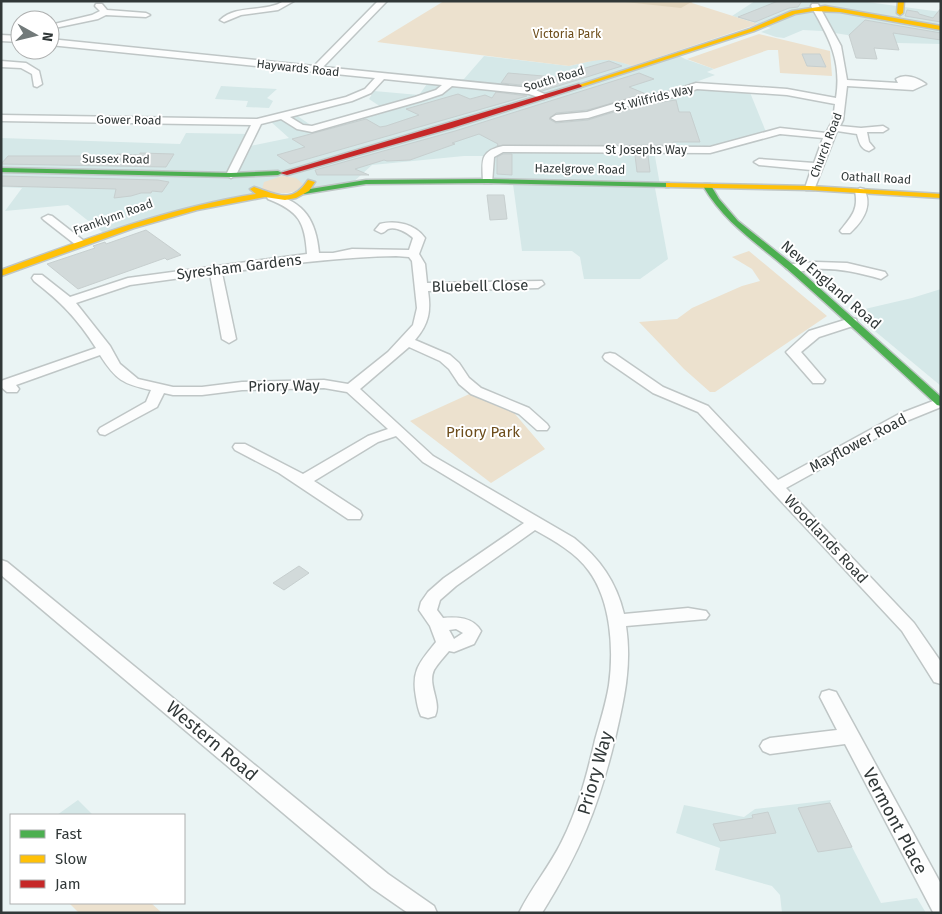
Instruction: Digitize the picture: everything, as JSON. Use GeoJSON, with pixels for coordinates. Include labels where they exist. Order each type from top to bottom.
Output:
{"type":"FeatureCollection","features":[{"type":"Feature","properties":{"kind":"main road"},"geometry":{"type":"LineString","coordinates":[[816,7],[941,28]]}},
{"type":"Feature","properties":{"kind":"main road","name":"South Road"},"geometry":{"type":"LineString","coordinates":[[281,173],[320,164],[449,126],[700,48],[764,26],[794,12],[796,9],[816,7]]}},
{"type":"Feature","properties":{"kind":"main road"},"geometry":{"type":"LineString","coordinates":[[885,19],[896,18],[900,7],[916,24]]}},
{"type":"Feature","properties":{"kind":"main road","name":"South Road"},"geometry":{"type":"LineString","coordinates":[[298,198],[309,189],[308,179],[320,164]]}},
{"type":"Feature","properties":{"kind":"main road","name":"Sussex Road"},"geometry":{"type":"LineString","coordinates":[[1,170],[231,175],[281,173]]}},
{"type":"Feature","properties":{"kind":"main road","name":"Hazelgrove Road"},"geometry":{"type":"LineString","coordinates":[[281,173],[326,185],[392,181],[488,181],[810,188]]}},
{"type":"Feature","properties":{"kind":"main road","name":"Franklynn Road"},"geometry":{"type":"LineString","coordinates":[[237,198],[254,186],[262,177],[281,173]]}},
{"type":"Feature","properties":{"kind":"main road","name":"Sussex Road"},"geometry":{"type":"LineString","coordinates":[[231,175],[243,178],[268,196]]}},
{"type":"Feature","properties":{"kind":"main road","name":"Hazelgrove Road"},"geometry":{"type":"LineString","coordinates":[[268,196],[298,198],[350,185]]}},
{"type":"Feature","properties":{"kind":"main road","name":"New England Road"},"geometry":{"type":"LineString","coordinates":[[707,186],[715,202],[728,218],[792,268],[940,402]]}},
{"type":"Feature","properties":{"kind":"main road","name":"Oathall Road"},"geometry":{"type":"LineString","coordinates":[[810,188],[941,196]]}},
{"type":"Feature","properties":{"kind":"main road","name":"Franklynn Road"},"geometry":{"type":"LineString","coordinates":[[1,273],[156,216],[237,198],[268,196]]}},
{"type":"Feature","properties":{"kind":"street"},"geometry":{"type":"LineString","coordinates":[[224,20],[229,16],[242,13],[280,8],[290,1]]}},
{"type":"Feature","properties":{"kind":"street"},"geometry":{"type":"LineString","coordinates":[[315,70],[383,1]]}},
{"type":"Feature","properties":{"kind":"street","name":"Church Road"},"geometry":{"type":"LineString","coordinates":[[810,188],[831,132],[838,120],[842,102],[842,83],[837,46],[816,7]]}},
{"type":"Feature","properties":{"kind":"street"},"geometry":{"type":"LineString","coordinates":[[60,25],[95,17],[102,9],[146,15]]}},
{"type":"Feature","properties":{"kind":"street","name":"Haywards Road"},"geometry":{"type":"LineString","coordinates":[[60,43],[531,91],[544,96]]}},
{"type":"Feature","properties":{"kind":"street"},"geometry":{"type":"LineString","coordinates":[[1,64],[23,65],[36,73],[37,84]]}},
{"type":"Feature","properties":{"kind":"street","name":"Gower Road"},"geometry":{"type":"LineString","coordinates":[[1,118],[258,122],[349,99],[368,90],[381,76]]}},
{"type":"Feature","properties":{"kind":"street"},"geometry":{"type":"LineString","coordinates":[[842,83],[903,86]]}},
{"type":"Feature","properties":{"kind":"street"},"geometry":{"type":"LineString","coordinates":[[283,116],[300,128],[312,129],[418,99],[439,92],[449,84]]}},
{"type":"Feature","properties":{"kind":"street","name":"St Wilfrids Way"},"geometry":{"type":"LineString","coordinates":[[556,118],[588,115],[633,101],[671,95],[696,86],[788,92],[812,98],[842,102]]}},
{"type":"Feature","properties":{"kind":"street"},"geometry":{"type":"LineString","coordinates":[[231,175],[258,122]]}},
{"type":"Feature","properties":{"kind":"street"},"geometry":{"type":"LineString","coordinates":[[831,132],[862,131],[866,129],[883,130]]}},
{"type":"Feature","properties":{"kind":"street","name":"St Josephs Way"},"geometry":{"type":"LineString","coordinates":[[488,181],[488,156],[497,150],[704,150],[780,131],[831,132]]}},
{"type":"Feature","properties":{"kind":"street"},"geometry":{"type":"LineString","coordinates":[[862,131],[864,143],[869,148]]}},
{"type":"Feature","properties":{"kind":"street"},"geometry":{"type":"LineString","coordinates":[[759,162],[819,167]]}},
{"type":"Feature","properties":{"kind":"street"},"geometry":{"type":"LineString","coordinates":[[846,231],[858,219],[863,206],[860,191]]}},
{"type":"Feature","properties":{"kind":"street"},"geometry":{"type":"LineString","coordinates":[[298,198],[312,234],[313,257]]}},
{"type":"Feature","properties":{"kind":"street"},"geometry":{"type":"LineString","coordinates":[[48,218],[80,244]]}},
{"type":"Feature","properties":{"kind":"street"},"geometry":{"type":"LineString","coordinates":[[351,389],[407,341],[418,328],[423,317],[420,263],[413,254],[419,238],[414,232],[392,225],[384,226],[381,230]]}},
{"type":"Feature","properties":{"kind":"street","name":"Syresham Gardens"},"geometry":{"type":"LineString","coordinates":[[68,302],[128,282],[313,257],[333,257],[352,253],[396,252],[413,254]]}},
{"type":"Feature","properties":{"kind":"street"},"geometry":{"type":"LineString","coordinates":[[792,268],[829,264],[857,266],[881,275]]}},
{"type":"Feature","properties":{"kind":"street"},"geometry":{"type":"LineString","coordinates":[[215,270],[228,339]]}},
{"type":"Feature","properties":{"kind":"street","name":"Priory Way"},"geometry":{"type":"LineString","coordinates":[[38,278],[68,302],[87,324],[115,367],[133,382],[174,391],[202,391],[242,386],[324,384],[351,389],[367,401],[428,459],[568,542],[581,552],[597,570],[607,590],[616,621],[620,646],[619,678],[595,782],[581,821],[564,859],[530,913]]}},
{"type":"Feature","properties":{"kind":"street","name":"Bluebell Close"},"geometry":{"type":"LineString","coordinates":[[422,287],[538,284]]}},
{"type":"Feature","properties":{"kind":"street"},"geometry":{"type":"LineString","coordinates":[[818,380],[793,352],[814,334],[851,322]]}},
{"type":"Feature","properties":{"kind":"street"},"geometry":{"type":"LineString","coordinates":[[407,341],[445,358],[454,366],[464,381],[476,391],[524,411],[542,427]]}},
{"type":"Feature","properties":{"kind":"street"},"geometry":{"type":"LineString","coordinates":[[12,389],[6,384],[61,363],[105,350]]}},
{"type":"Feature","properties":{"kind":"street","name":"Woodlands Road"},"geometry":{"type":"LineString","coordinates":[[610,357],[658,390],[702,410],[778,487],[908,627],[941,677]]}},
{"type":"Feature","properties":{"kind":"street"},"geometry":{"type":"LineString","coordinates":[[105,431],[152,404],[159,389]]}},
{"type":"Feature","properties":{"kind":"street","name":"Mayflower Road"},"geometry":{"type":"LineString","coordinates":[[778,487],[904,417],[940,402]]}},
{"type":"Feature","properties":{"kind":"street"},"geometry":{"type":"LineString","coordinates":[[303,480],[373,439],[398,431]]}},
{"type":"Feature","properties":{"kind":"street"},"geometry":{"type":"LineString","coordinates":[[240,447],[266,458],[303,480],[354,515]]}},
{"type":"Feature","properties":{"kind":"street"},"geometry":{"type":"LineString","coordinates":[[445,643],[438,625],[428,610],[434,596],[534,523]]}},
{"type":"Feature","properties":{"kind":"street","name":"Western Road"},"geometry":{"type":"LineString","coordinates":[[1,566],[380,881],[426,913]]}},
{"type":"Feature","properties":{"kind":"street"},"geometry":{"type":"LineString","coordinates":[[616,621],[688,614],[700,615]]}},
{"type":"Feature","properties":{"kind":"street"},"geometry":{"type":"LineString","coordinates":[[438,625],[456,623],[466,626],[472,632],[472,636],[468,641],[460,645],[454,646],[445,643]]}},
{"type":"Feature","properties":{"kind":"street"},"geometry":{"type":"LineString","coordinates":[[428,711],[424,683],[425,669],[445,643]]}},
{"type":"Feature","properties":{"kind":"street","name":"Vermont Place"},"geometry":{"type":"LineString","coordinates":[[829,697],[941,906]]}},
{"type":"Feature","properties":{"kind":"street"},"geometry":{"type":"LineString","coordinates":[[770,746],[849,736]]}},
{"type":"Feature","properties":{"kind":"shaded area"},"geometry":{"type":"Polygon","coordinates":[[[616,1],[693,1],[681,8],[616,1]]]}},
{"type":"Feature","properties":{"kind":"shaded area"},"geometry":{"type":"Polygon","coordinates":[[[755,1],[860,1],[941,12],[941,44],[898,43],[822,31],[803,30],[784,38],[776,37],[761,32],[771,28],[732,16],[755,1]]]}},
{"type":"Feature","properties":{"kind":"shaded area"},"geometry":{"type":"Polygon","coordinates":[[[674,53],[714,69],[707,72],[715,75],[693,83],[696,86],[749,90],[766,132],[717,145],[654,151],[660,185],[488,181],[488,156],[464,156],[372,165],[350,185],[237,198],[105,234],[68,205],[5,211],[22,188],[1,187],[1,138],[180,144],[186,133],[251,134],[245,147],[289,138],[270,121],[296,115],[315,128],[384,109],[369,99],[374,91],[419,95],[427,84],[445,86],[464,79],[484,56],[569,66],[600,59],[614,59],[632,66],[674,53]]]}},
{"type":"Feature","properties":{"kind":"shaded area"},"geometry":{"type":"Polygon","coordinates":[[[221,86],[277,89],[267,98],[273,101],[269,108],[246,107],[248,101],[215,99],[221,86]]]}},
{"type":"Feature","properties":{"kind":"shaded area"},"geometry":{"type":"Polygon","coordinates":[[[513,184],[655,188],[668,259],[640,279],[584,279],[580,257],[572,251],[522,251],[513,184]]]}},
{"type":"Feature","properties":{"kind":"shaded area"},"geometry":{"type":"Polygon","coordinates":[[[941,289],[941,386],[852,312],[941,289]]]}},
{"type":"Feature","properties":{"kind":"shaded area"},"geometry":{"type":"Polygon","coordinates":[[[78,800],[92,814],[58,814],[78,800]]]}},
{"type":"Feature","properties":{"kind":"shaded area"},"geometry":{"type":"Polygon","coordinates":[[[831,800],[830,803],[881,903],[917,898],[926,913],[782,913],[780,895],[772,886],[715,870],[720,848],[676,833],[684,805],[744,817],[755,809],[831,800]]]}},
{"type":"Feature","properties":{"kind":"green space","name":"Victoria Park"},"geometry":{"type":"Polygon","coordinates":[[[444,1],[693,1],[692,3],[758,24],[632,66],[615,61],[601,60],[569,66],[377,42],[444,1]]]}},
{"type":"Feature","properties":{"kind":"green space"},"geometry":{"type":"Polygon","coordinates":[[[759,34],[830,51],[832,76],[780,73],[778,50],[768,50],[714,69],[687,59],[759,34]]]}},
{"type":"Feature","properties":{"kind":"green space"},"geometry":{"type":"Polygon","coordinates":[[[282,176],[296,178],[303,184],[289,193],[262,189],[264,182],[282,176]]]}},
{"type":"Feature","properties":{"kind":"green space"},"geometry":{"type":"Polygon","coordinates":[[[749,251],[827,316],[715,392],[710,392],[684,369],[639,322],[677,319],[692,308],[742,286],[760,281],[752,269],[732,257],[749,251]]]}},
{"type":"Feature","properties":{"kind":"green space","name":"Priory Park"},"geometry":{"type":"Polygon","coordinates":[[[476,391],[514,406],[515,414],[545,449],[491,483],[410,421],[476,391]]]}},
{"type":"Feature","properties":{"kind":"green space"},"geometry":{"type":"Polygon","coordinates":[[[70,904],[152,904],[161,912],[79,913],[70,904]]]}},
{"type":"Feature","properties":{"kind":"building"},"geometry":{"type":"Polygon","coordinates":[[[778,1],[802,1],[798,7],[789,8],[755,22],[738,17],[778,1]]]}},
{"type":"Feature","properties":{"kind":"building"},"geometry":{"type":"Polygon","coordinates":[[[941,8],[941,22],[905,16],[907,10],[933,18],[941,8]]]}},
{"type":"Feature","properties":{"kind":"building"},"geometry":{"type":"Polygon","coordinates":[[[865,20],[941,33],[941,40],[893,33],[899,50],[874,48],[877,59],[856,58],[849,35],[865,20]]]}},
{"type":"Feature","properties":{"kind":"building"},"geometry":{"type":"Polygon","coordinates":[[[802,54],[820,54],[826,67],[807,66],[802,54]]]}},
{"type":"Feature","properties":{"kind":"building"},"geometry":{"type":"Polygon","coordinates":[[[609,61],[622,66],[542,91],[531,86],[501,83],[508,73],[555,77],[609,61]]]}},
{"type":"Feature","properties":{"kind":"building"},"geometry":{"type":"Polygon","coordinates":[[[639,73],[654,79],[629,87],[646,94],[587,110],[556,113],[549,119],[556,123],[588,120],[634,106],[676,100],[679,112],[690,112],[700,142],[673,142],[673,145],[497,146],[498,144],[479,134],[410,160],[384,160],[355,169],[369,175],[317,175],[315,170],[455,131],[639,73]]]}},
{"type":"Feature","properties":{"kind":"building"},"geometry":{"type":"Polygon","coordinates":[[[496,92],[527,96],[290,164],[277,155],[305,147],[292,139],[366,119],[380,127],[386,126],[419,115],[406,109],[458,94],[470,99],[485,95],[492,98],[496,92]]]}},
{"type":"Feature","properties":{"kind":"building"},"geometry":{"type":"Polygon","coordinates":[[[140,153],[174,154],[166,167],[1,164],[8,156],[116,156],[117,154],[139,155],[140,153]]]}},
{"type":"Feature","properties":{"kind":"building"},"geometry":{"type":"Polygon","coordinates":[[[503,154],[512,154],[512,175],[497,174],[497,157],[503,154]]]}},
{"type":"Feature","properties":{"kind":"building"},"geometry":{"type":"Polygon","coordinates":[[[635,155],[648,155],[650,172],[637,172],[635,155]]]}},
{"type":"Feature","properties":{"kind":"building"},"geometry":{"type":"Polygon","coordinates":[[[1,176],[158,180],[169,182],[162,192],[152,191],[151,193],[114,198],[116,189],[1,186],[1,176]]]}},
{"type":"Feature","properties":{"kind":"building"},"geometry":{"type":"Polygon","coordinates":[[[487,195],[504,195],[507,219],[490,220],[487,195]]]}},
{"type":"Feature","properties":{"kind":"building"},"geometry":{"type":"Polygon","coordinates":[[[146,230],[181,255],[167,260],[165,258],[78,289],[47,264],[95,248],[93,246],[105,242],[106,244],[146,230]]]}},
{"type":"Feature","properties":{"kind":"building"},"geometry":{"type":"Polygon","coordinates":[[[299,566],[309,573],[284,590],[273,583],[299,566]]]}},
{"type":"Feature","properties":{"kind":"building"},"geometry":{"type":"Polygon","coordinates":[[[830,803],[852,847],[818,852],[798,808],[830,803]]]}},
{"type":"Feature","properties":{"kind":"building"},"geometry":{"type":"Polygon","coordinates":[[[768,812],[776,833],[720,841],[713,824],[753,818],[752,815],[768,812]]]}},
{"type":"Feature","properties":{"kind":"traffic: fast"},"geometry":{"type":"LineString","coordinates":[[1,170],[231,175],[278,173]]}},
{"type":"Feature","properties":{"kind":"traffic: fast"},"geometry":{"type":"LineString","coordinates":[[304,192],[366,182],[488,181],[669,185]]}},
{"type":"Feature","properties":{"kind":"traffic: fast"},"geometry":{"type":"LineString","coordinates":[[707,186],[715,200],[735,223],[794,270],[941,403]]}},
{"type":"Feature","properties":{"kind":"traffic: slow"},"geometry":{"type":"LineString","coordinates":[[900,13],[901,1]]}},
{"type":"Feature","properties":{"kind":"traffic: slow"},"geometry":{"type":"LineString","coordinates":[[825,8],[941,28]]}},
{"type":"Feature","properties":{"kind":"traffic: slow"},"geometry":{"type":"LineString","coordinates":[[579,86],[752,30],[794,12],[813,9],[839,11]]}},
{"type":"Feature","properties":{"kind":"traffic: slow"},"geometry":{"type":"LineString","coordinates":[[254,189],[268,196],[285,198],[301,194],[311,182]]}},
{"type":"Feature","properties":{"kind":"traffic: slow"},"geometry":{"type":"LineString","coordinates":[[669,185],[810,188],[941,196]]}},
{"type":"Feature","properties":{"kind":"traffic: slow"},"geometry":{"type":"LineString","coordinates":[[1,273],[131,226],[230,200],[264,195]]}},
{"type":"Feature","properties":{"kind":"traffic: jam"},"geometry":{"type":"LineString","coordinates":[[284,173],[449,126],[579,86]]}}]}
